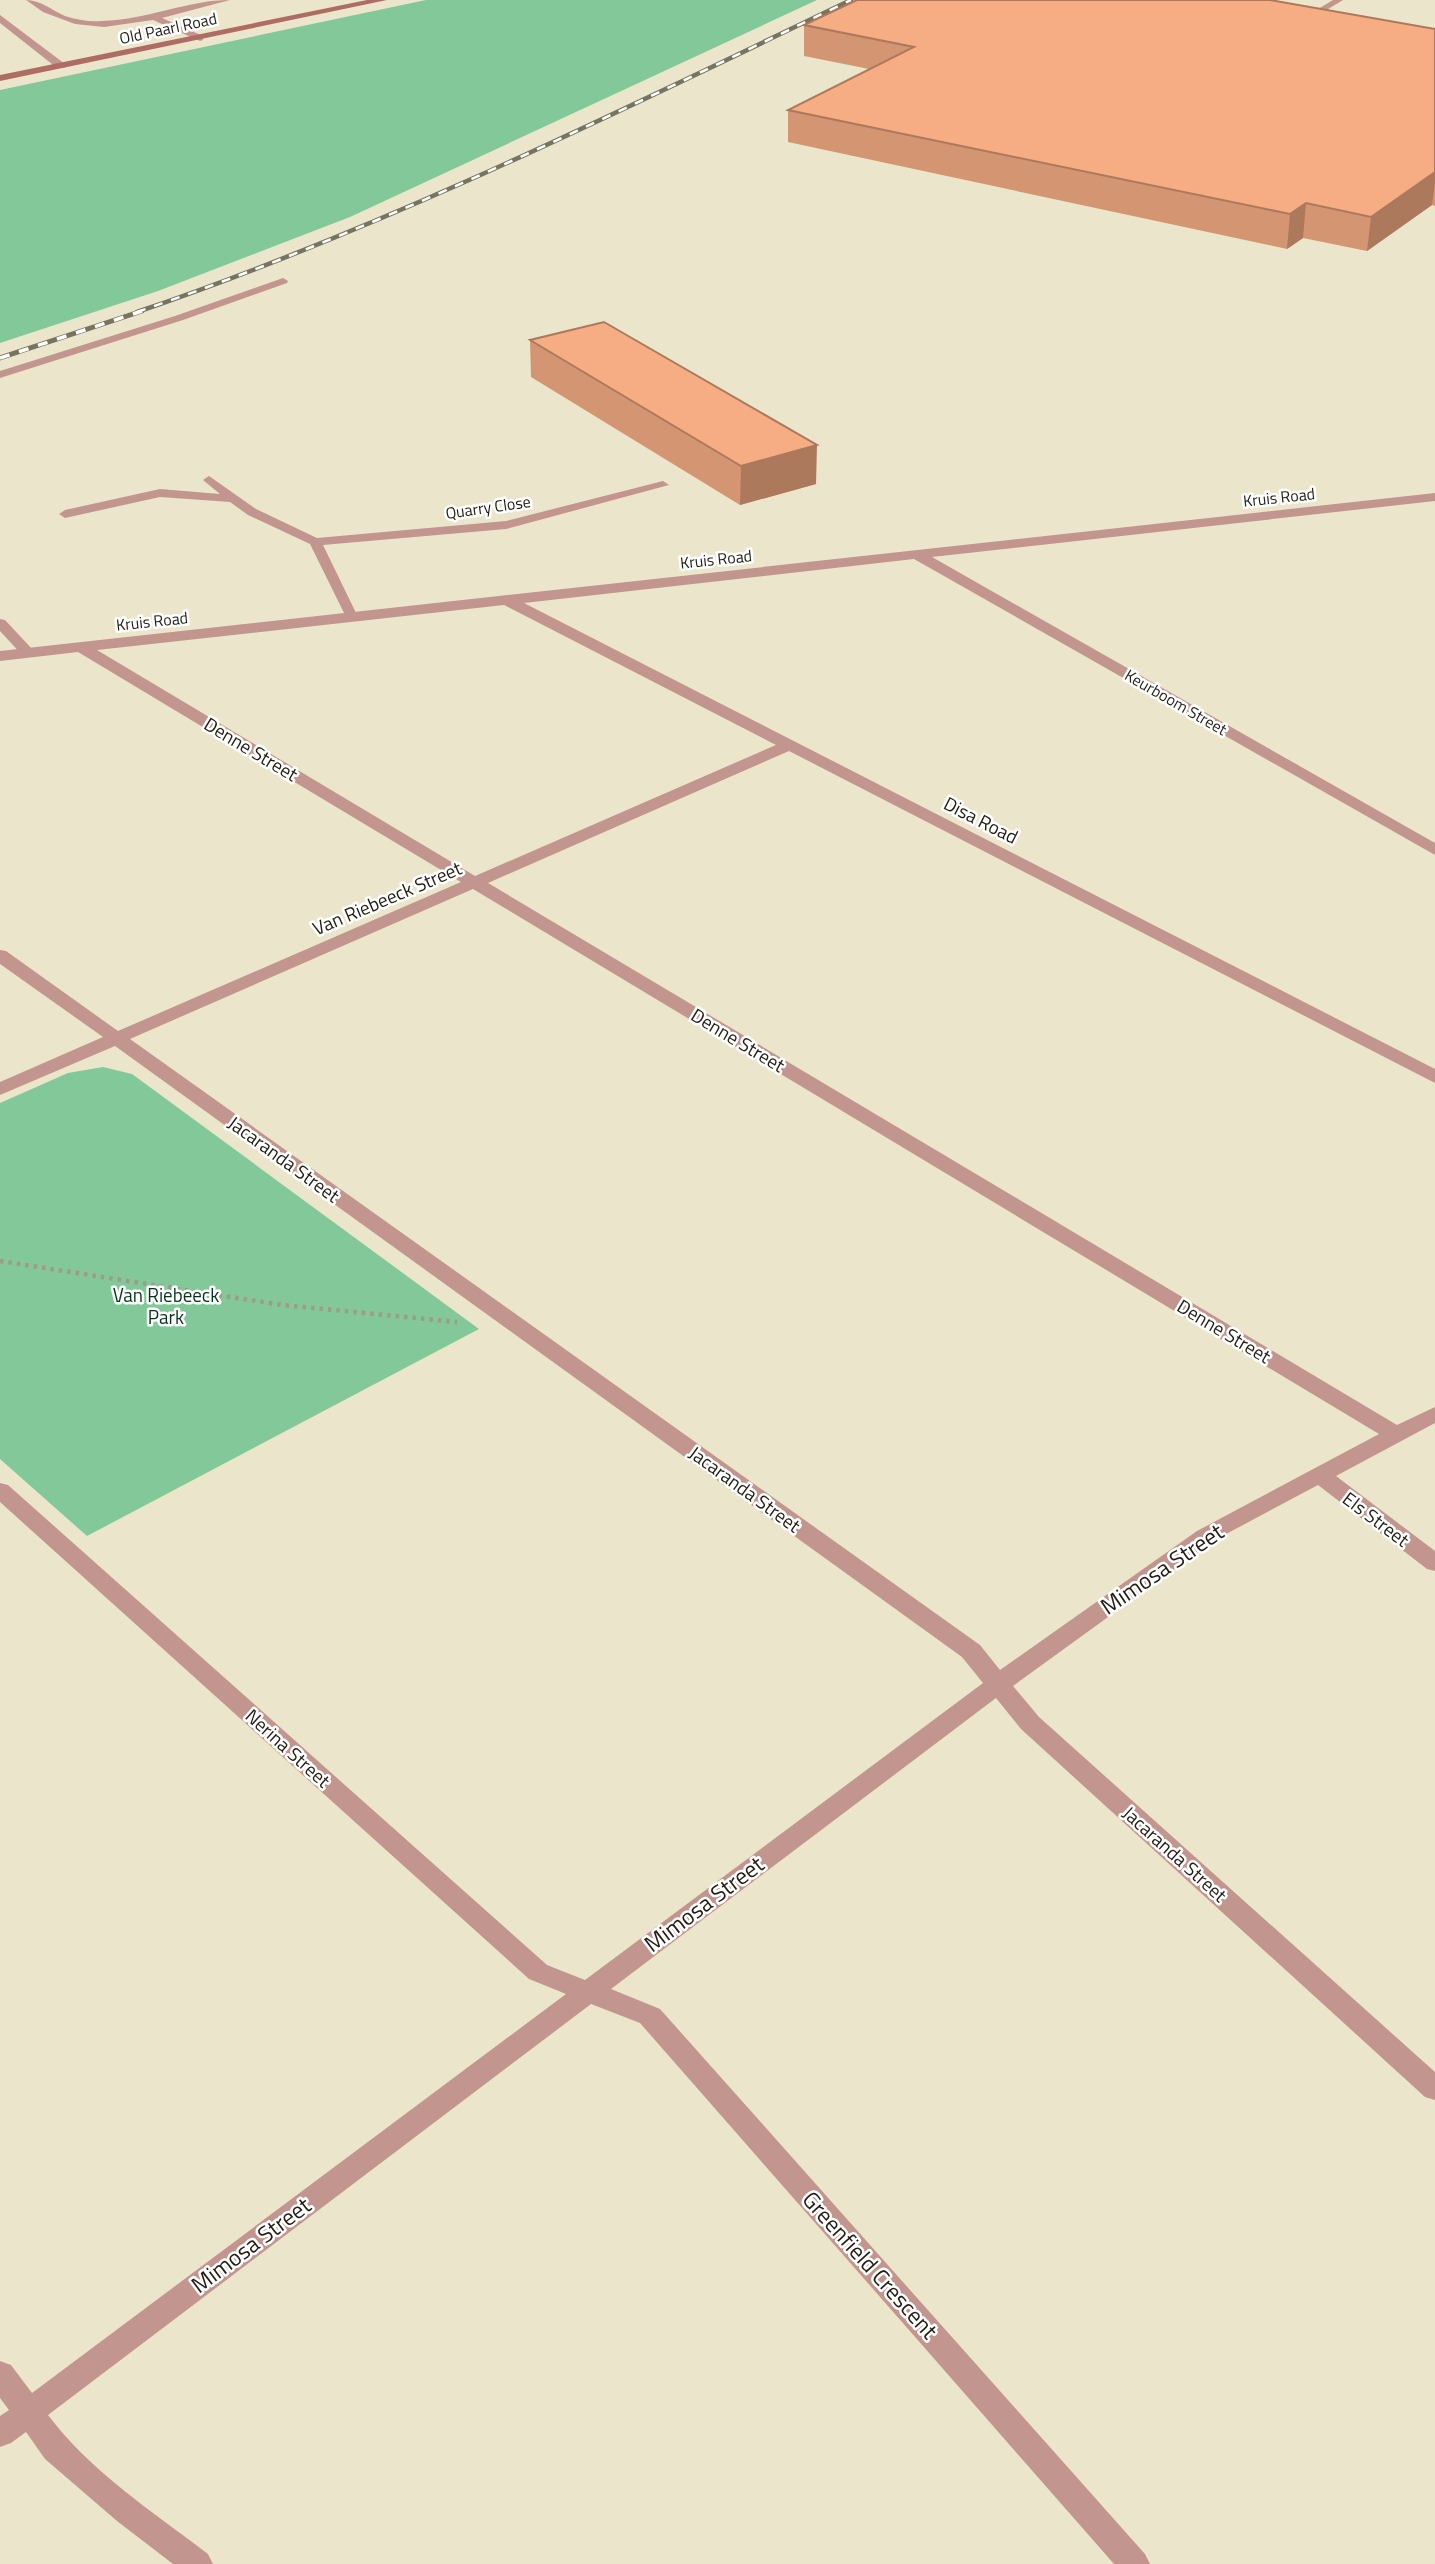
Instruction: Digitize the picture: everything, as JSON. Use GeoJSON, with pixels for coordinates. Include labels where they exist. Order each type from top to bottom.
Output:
{"type":"FeatureCollection","features":[{"type":"Feature","properties":{"kind":"main road","name":"Old Paarl Road"},"geometry":{"type":"LineString","coordinates":[[0,79],[382,0]]}},
{"type":"Feature","properties":{"kind":"street"},"geometry":{"type":"LineString","coordinates":[[0,18],[61,66]]}},
{"type":"Feature","properties":{"kind":"street","name":"Kruis Road"},"geometry":{"type":"LineString","coordinates":[[0,656],[1435,497]]}},
{"type":"Feature","properties":{"kind":"street","name":"Keurboom Street"},"geometry":{"type":"LineString","coordinates":[[916,554],[1435,850]]}},
{"type":"Feature","properties":{"kind":"street","name":"Disa Road"},"geometry":{"type":"LineString","coordinates":[[507,600],[1435,1077]]}},
{"type":"Feature","properties":{"kind":"street","name":"Denne Street"},"geometry":{"type":"LineString","coordinates":[[80,647],[1395,1434]]}},
{"type":"Feature","properties":{"kind":"street","name":"Van Riebeeck Street"},"geometry":{"type":"LineString","coordinates":[[0,1089],[790,746]]}},
{"type":"Feature","properties":{"kind":"street","name":"Jacaranda Street"},"geometry":{"type":"LineString","coordinates":[[0,955],[971,1651],[1030,1723],[1435,2089]]}},
{"type":"Feature","properties":{"kind":"street","name":"Mimosa Street"},"geometry":{"type":"LineString","coordinates":[[0,2434],[998,1684],[1205,1535],[1435,1414]]}},
{"type":"Feature","properties":{"kind":"street","name":"Els Street"},"geometry":{"type":"LineString","coordinates":[[1318,1474],[1435,1563]]}},
{"type":"Feature","properties":{"kind":"street","name":"Nerina Street"},"geometry":{"type":"LineString","coordinates":[[0,1490],[538,1972],[587,1992]]}},
{"type":"Feature","properties":{"kind":"street","name":"Greenfield Crescent"},"geometry":{"type":"LineString","coordinates":[[587,1992],[650,2016],[1134,2564]]}},
{"type":"Feature","properties":{"kind":"street"},"geometry":{"type":"LineString","coordinates":[[0,2374],[56,2449],[128,2511],[197,2564]]}},
{"type":"Feature","properties":{"kind":"lane"},"geometry":{"type":"LineString","coordinates":[[30,0],[50,14],[75,23],[106,24],[154,17],[226,0]]}},
{"type":"Feature","properties":{"kind":"lane"},"geometry":{"type":"LineString","coordinates":[[1307,28],[1293,26],[1339,0]]}},
{"type":"Feature","properties":{"kind":"lane"},"geometry":{"type":"LineString","coordinates":[[154,17],[200,38]]}},
{"type":"Feature","properties":{"kind":"lane"},"geometry":{"type":"LineString","coordinates":[[0,375],[179,318],[283,281]]}},
{"type":"Feature","properties":{"kind":"lane"},"geometry":{"type":"LineString","coordinates":[[209,480],[230,498],[315,542],[352,617]]}},
{"type":"Feature","properties":{"kind":"lane","name":"Quarry Close"},"geometry":{"type":"LineString","coordinates":[[315,542],[506,525],[663,485]]}},
{"type":"Feature","properties":{"kind":"lane"},"geometry":{"type":"LineString","coordinates":[[65,514],[160,493],[230,498]]}},
{"type":"Feature","properties":{"kind":"lane"},"geometry":{"type":"LineString","coordinates":[[0,623],[28,653]]}},
{"type":"Feature","properties":{"kind":"path"},"geometry":{"type":"LineString","coordinates":[[0,1261],[282,1305],[520,1329]]}},
{"type":"Feature","properties":{"kind":"green space"},"geometry":{"type":"Polygon","coordinates":[[[426,0],[817,0],[350,217],[158,291],[0,343],[0,90],[426,0]]]}},
{"type":"Feature","properties":{"kind":"green space","name":"Van Riebeeck Park"},"geometry":{"type":"Polygon","coordinates":[[[103,1067],[132,1074],[479,1329],[87,1536],[0,1459],[0,1103],[68,1073],[103,1067]]]}},
{"type":"Feature","properties":{"kind":"building"},"geometry":{"type":"Polygon","coordinates":[[[857,0],[1270,0],[1435,29],[1435,172],[1371,217],[1306,203],[1290,214],[788,110],[914,47],[804,25],[857,0]]]}},
{"type":"Feature","properties":{"kind":"building"},"geometry":{"type":"Polygon","coordinates":[[[604,322],[817,445],[741,466],[530,340],[604,322]]]}},
{"type":"Feature","properties":{"kind":"railway"},"geometry":{"type":"LineString","coordinates":[[137,312],[320,244],[409,206],[587,126],[851,0]]}},
{"type":"Feature","properties":{"kind":"railway"},"geometry":{"type":"LineString","coordinates":[[0,358],[142,311]]}}]}
